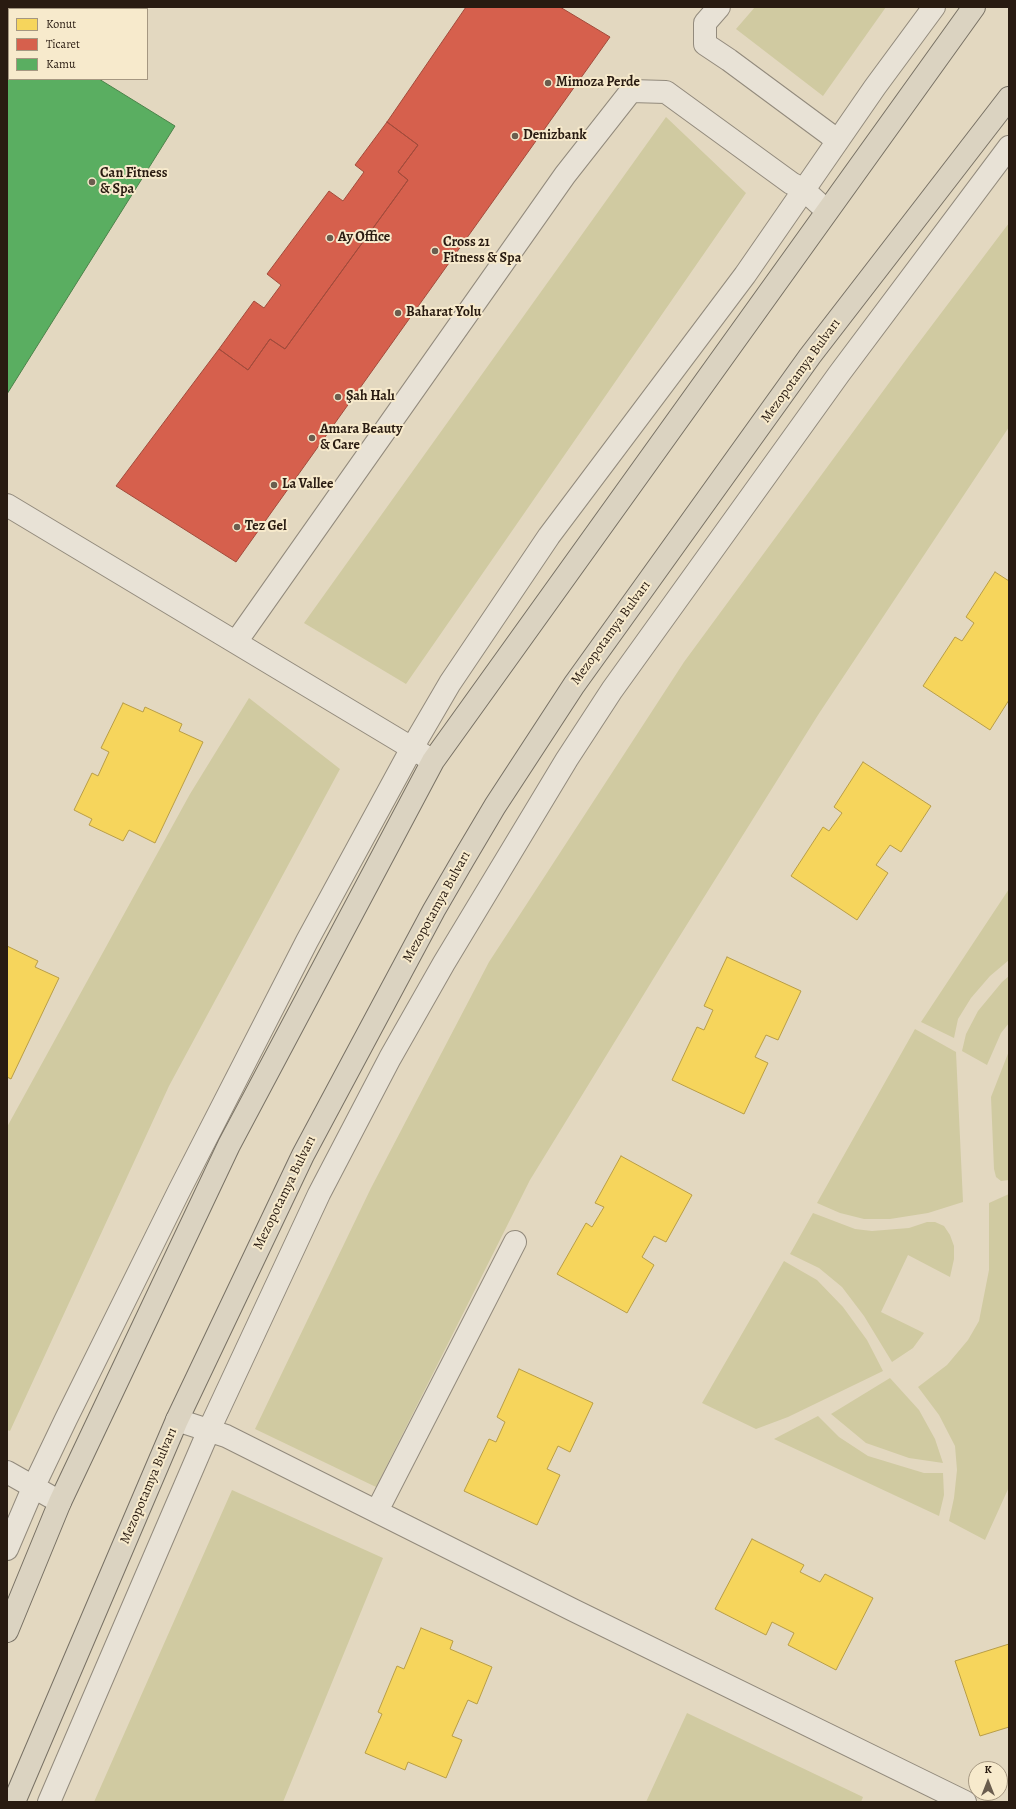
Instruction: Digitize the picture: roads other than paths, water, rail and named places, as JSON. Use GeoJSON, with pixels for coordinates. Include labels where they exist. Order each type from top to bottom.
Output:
{"type":"FeatureCollection","features":[{"type":"Feature","properties":{"kind":"main road"},"geometry":{"type":"LineString","coordinates":[[7,1631],[60,1502],[229,1145],[433,761],[974,7]]}},
{"type":"Feature","properties":{"kind":"main road","name":"Mezopotamya Bulvarı"},"geometry":{"type":"LineString","coordinates":[[14,1802],[176,1420],[302,1155],[434,910],[499,799],[574,685],[810,356],[1009,98]]}},
{"type":"Feature","properties":{"kind":"street"},"geometry":{"type":"LineString","coordinates":[[720,7],[705,23],[705,44],[742,69],[829,134],[837,142]]}},
{"type":"Feature","properties":{"kind":"street"},"geometry":{"type":"LineString","coordinates":[[7,1549],[33,1488],[179,1191],[286,983],[412,748],[450,683],[549,536],[745,275],[837,142],[934,7]]}},
{"type":"Feature","properties":{"kind":"street"},"geometry":{"type":"LineString","coordinates":[[236,642],[565,175],[631,91],[666,92],[791,183],[804,190],[827,212]]}},
{"type":"Feature","properties":{"kind":"street"},"geometry":{"type":"LineString","coordinates":[[49,1802],[209,1430],[319,1194],[390,1058],[444,963],[563,765],[612,690],[839,374],[1009,147]]}},
{"type":"Feature","properties":{"kind":"street"},"geometry":{"type":"LineString","coordinates":[[7,505],[433,761]]}},
{"type":"Feature","properties":{"kind":"street"},"geometry":{"type":"LineString","coordinates":[[377,1511],[515,1242]]}},
{"type":"Feature","properties":{"kind":"street"},"geometry":{"type":"LineString","coordinates":[[176,1420],[226,1436],[573,1610],[965,1802]]}},
{"type":"Feature","properties":{"kind":"street"},"geometry":{"type":"LineString","coordinates":[[7,1472],[60,1502]]}},
{"type":"Feature","properties":{"kind":"place","name":"Mimoza Perde"},"geometry":{"type":"Point","coordinates":[548,83]}},
{"type":"Feature","properties":{"kind":"place","name":"Denizbank"},"geometry":{"type":"Point","coordinates":[515,136]}},
{"type":"Feature","properties":{"kind":"place","name":"Can Fitness & Spa"},"geometry":{"type":"Point","coordinates":[92,182]}},
{"type":"Feature","properties":{"kind":"place","name":"Ay Office"},"geometry":{"type":"Point","coordinates":[330,238]}},
{"type":"Feature","properties":{"kind":"place","name":"Cross 21 Fitness & Spa"},"geometry":{"type":"Point","coordinates":[435,251]}},
{"type":"Feature","properties":{"kind":"place","name":"Baharat Yolu"},"geometry":{"type":"Point","coordinates":[398,313]}},
{"type":"Feature","properties":{"kind":"place","name":"Şah Halı"},"geometry":{"type":"Point","coordinates":[338,397]}},
{"type":"Feature","properties":{"kind":"place","name":"Amara Beauty & Care"},"geometry":{"type":"Point","coordinates":[312,438]}},
{"type":"Feature","properties":{"kind":"place","name":"La Vallee"},"geometry":{"type":"Point","coordinates":[274,485]}},
{"type":"Feature","properties":{"kind":"place","name":"Tez Gel"},"geometry":{"type":"Point","coordinates":[237,527]}}]}
